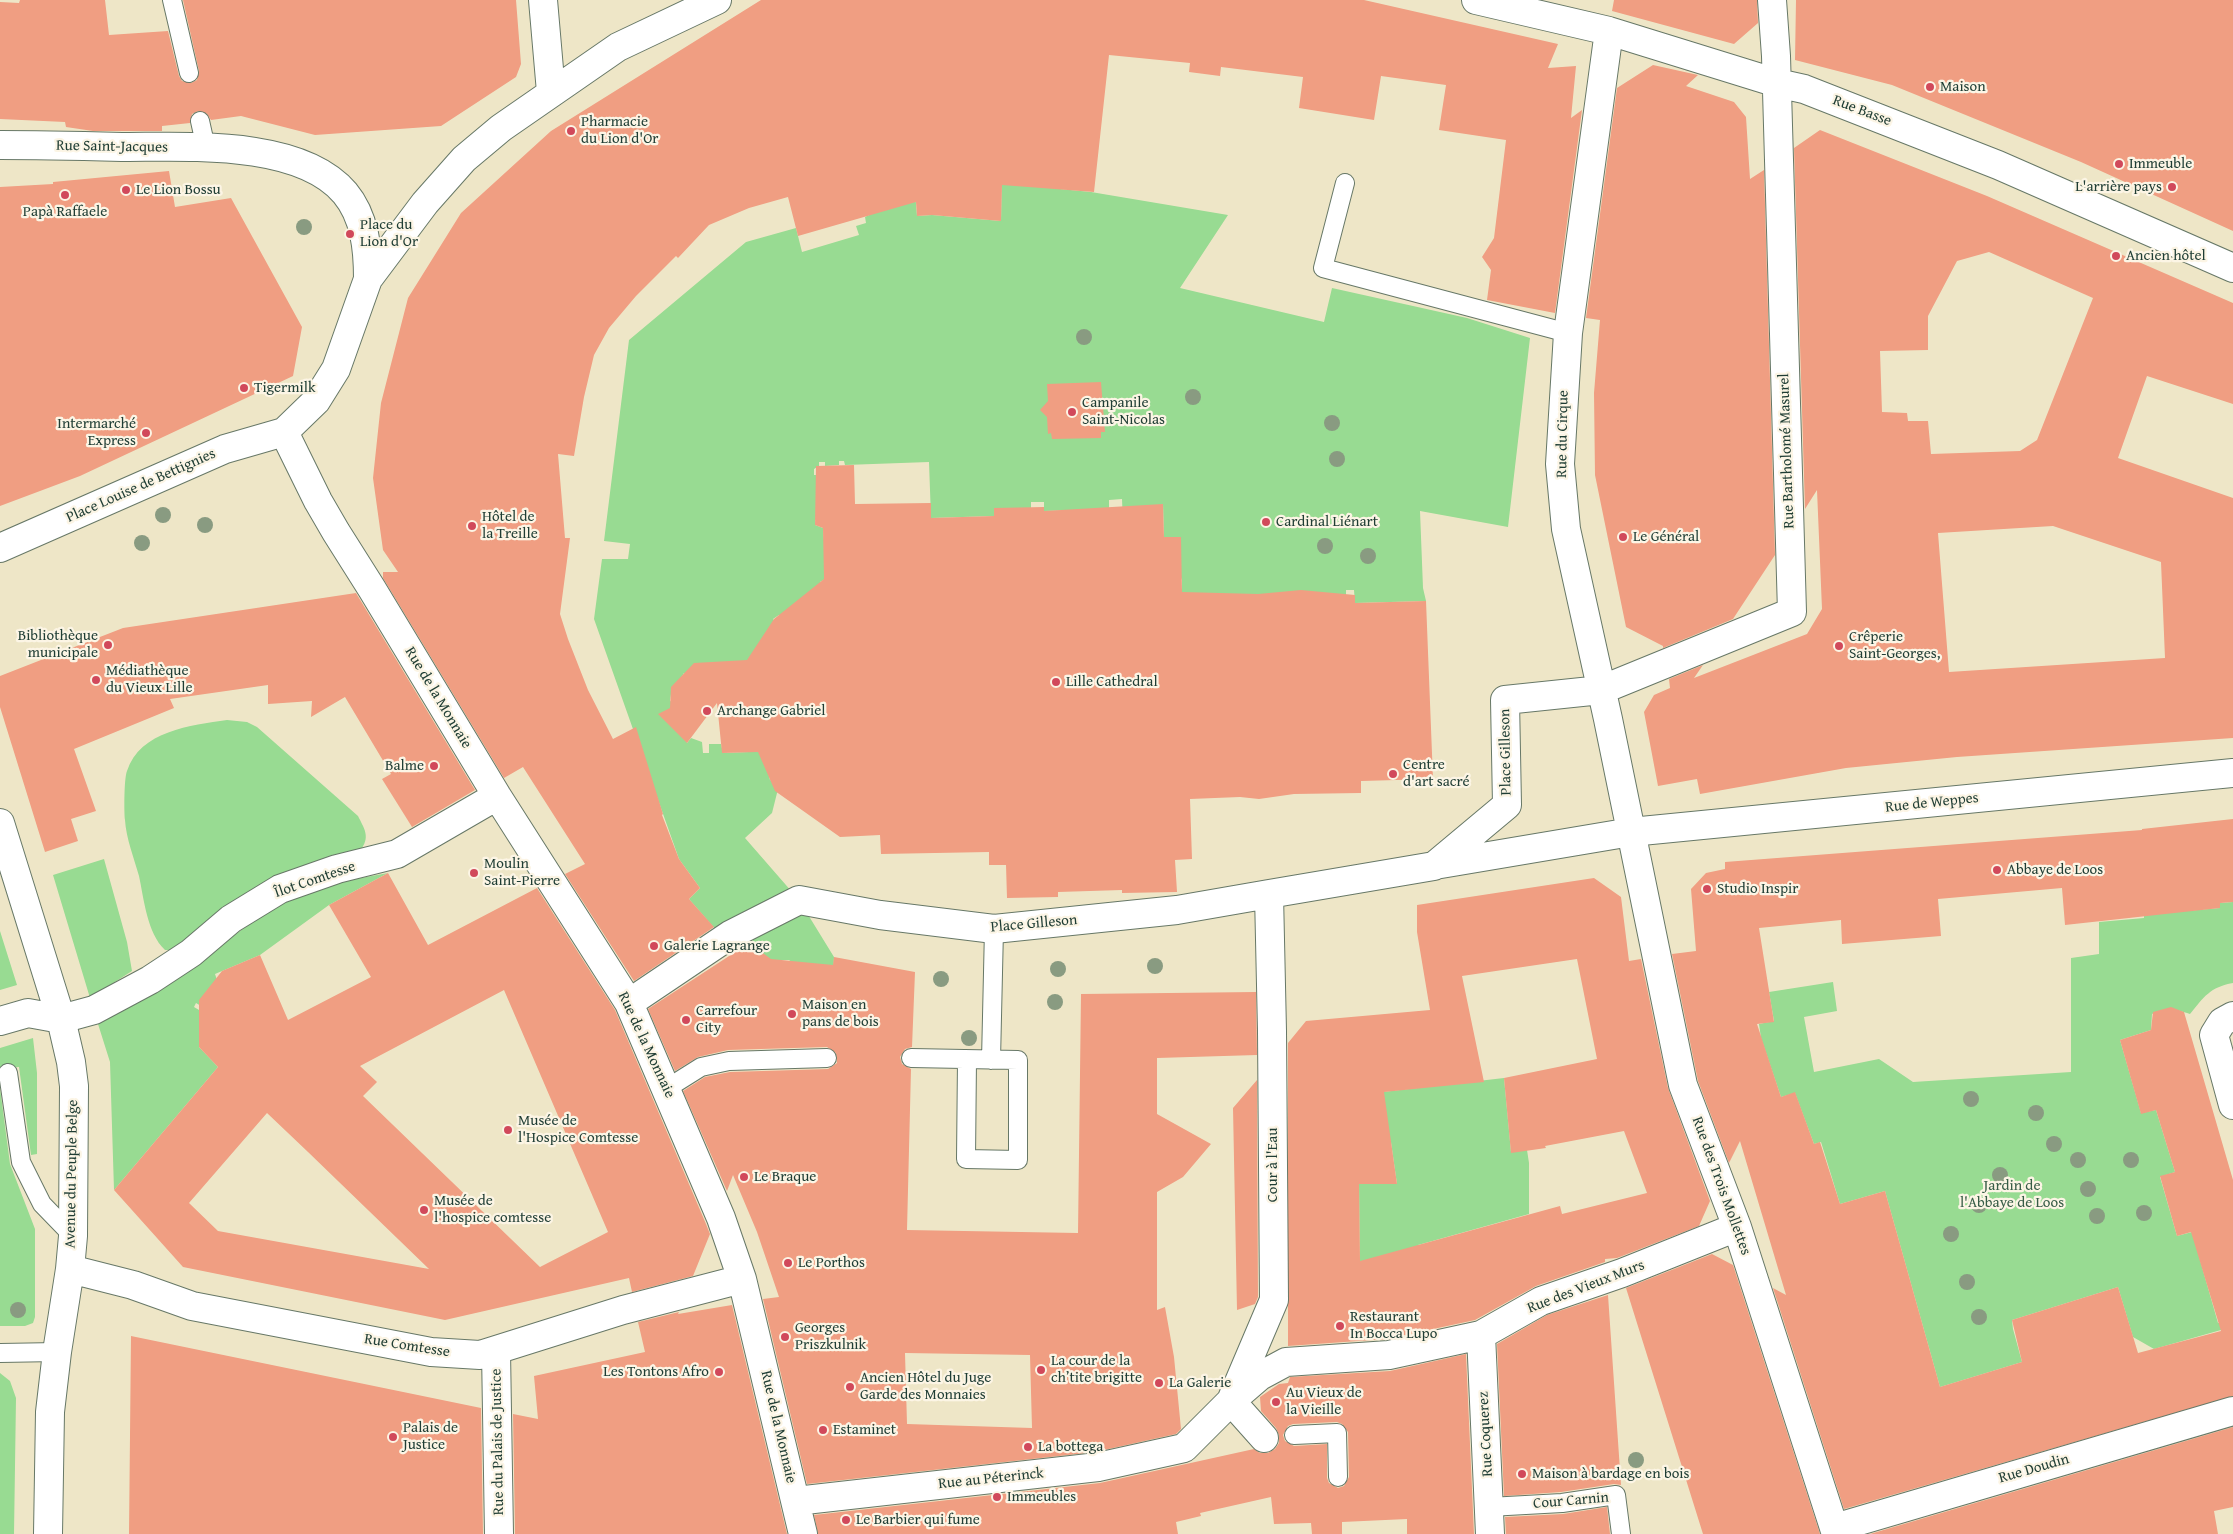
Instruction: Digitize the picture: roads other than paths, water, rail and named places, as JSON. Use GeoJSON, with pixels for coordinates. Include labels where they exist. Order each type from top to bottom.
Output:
{"type":"FeatureCollection","features":[{"type":"Feature","properties":{"kind":"street"},"geometry":{"type":"LineString","coordinates":[[543,0],[551,92]]}},
{"type":"Feature","properties":{"kind":"street"},"geometry":{"type":"LineString","coordinates":[[368,279],[448,175],[480,145],[551,92],[618,47],[717,0]]}},
{"type":"Feature","properties":{"kind":"street","name":"Rue Basse"},"geometry":{"type":"LineString","coordinates":[[1476,0],[1609,31],[1777,84],[1804,89],[1998,164],[2233,268]]}},
{"type":"Feature","properties":{"kind":"street"},"geometry":{"type":"LineString","coordinates":[[1772,0],[1777,84]]}},
{"type":"Feature","properties":{"kind":"street","name":"Rue du Cirque"},"geometry":{"type":"LineString","coordinates":[[1609,31],[1568,333],[1560,464],[1566,529],[1631,832]]}},
{"type":"Feature","properties":{"kind":"street","name":"Rue Bartholomé Masurel"},"geometry":{"type":"LineString","coordinates":[[1601,690],[1792,612],[1777,84]]}},
{"type":"Feature","properties":{"kind":"street","name":"Rue Saint-Jacques"},"geometry":{"type":"LineString","coordinates":[[0,145],[215,148]]}},
{"type":"Feature","properties":{"kind":"street"},"geometry":{"type":"LineString","coordinates":[[215,148],[260,153],[290,160],[314,170],[335,184],[352,203],[362,226],[367,249],[368,279]]}},
{"type":"Feature","properties":{"kind":"street","name":"Place Louise de Bettignies"},"geometry":{"type":"LineString","coordinates":[[0,548],[225,449],[284,432],[316,401],[336,369],[368,279]]}},
{"type":"Feature","properties":{"kind":"street","name":"Rue de la Monnaie"},"geometry":{"type":"LineString","coordinates":[[284,432],[318,501],[497,796],[629,1003],[721,1218],[742,1279],[803,1534]]}},
{"type":"Feature","properties":{"kind":"street","name":"Place Gilleson"},"geometry":{"type":"LineString","coordinates":[[1434,866],[1507,805],[1505,700],[1601,690]]}},
{"type":"Feature","properties":{"kind":"street","name":"Rue de Weppes"},"geometry":{"type":"LineString","coordinates":[[1631,832],[2233,773]]}},
{"type":"Feature","properties":{"kind":"street","name":"Îlot Comtesse"},"geometry":{"type":"LineString","coordinates":[[61,1018],[94,1010],[150,980],[191,953],[231,919],[280,889],[337,870],[397,854],[497,796]]}},
{"type":"Feature","properties":{"kind":"street","name":"Avenue du Peuple Belge"},"geometry":{"type":"LineString","coordinates":[[0,824],[61,1018],[71,1062],[74,1086],[73,1236],[50,1412],[48,1534]]}},
{"type":"Feature","properties":{"kind":"street","name":"Place Gilleson"},"geometry":{"type":"LineString","coordinates":[[629,1003],[730,935],[799,900],[880,915],[994,929],[1177,910],[1631,832]]}},
{"type":"Feature","properties":{"kind":"street","name":"Rue des Trois Mollettes"},"geometry":{"type":"LineString","coordinates":[[1631,832],[1684,1085],[1738,1228],[1835,1531]]}},
{"type":"Feature","properties":{"kind":"street","name":"Cour à l'Eau"},"geometry":{"type":"LineString","coordinates":[[1231,1400],[1274,1300],[1269,894]]}},
{"type":"Feature","properties":{"kind":"street"},"geometry":{"type":"LineString","coordinates":[[0,1020],[28,1013],[61,1018]]}},
{"type":"Feature","properties":{"kind":"street"},"geometry":{"type":"LineString","coordinates":[[2233,1016],[2222,1022],[2214,1035],[2233,1104]]}},
{"type":"Feature","properties":{"kind":"street","name":"Rue des Vieux Murs"},"geometry":{"type":"LineString","coordinates":[[1231,1400],[1260,1376],[1286,1362],[1389,1355],[1481,1335],[1541,1301],[1622,1273],[1738,1228]]}},
{"type":"Feature","properties":{"kind":"street","name":"Rue Comtesse"},"geometry":{"type":"LineString","coordinates":[[70,1269],[133,1285],[192,1306],[211,1310],[431,1352],[480,1355],[570,1325],[742,1279]]}},
{"type":"Feature","properties":{"kind":"street","name":"Rue Coquerez"},"geometry":{"type":"LineString","coordinates":[[1481,1335],[1490,1521]]}},
{"type":"Feature","properties":{"kind":"street","name":"Rue du Palais de Justice"},"geometry":{"type":"LineString","coordinates":[[496,1351],[499,1534]]}},
{"type":"Feature","properties":{"kind":"street"},"geometry":{"type":"LineString","coordinates":[[1231,1400],[1264,1438]]}},
{"type":"Feature","properties":{"kind":"street","name":"Rue au Péterinck"},"geometry":{"type":"LineString","coordinates":[[796,1501],[1098,1467],[1184,1448],[1231,1400]]}},
{"type":"Feature","properties":{"kind":"street","name":"Rue Doudin"},"geometry":{"type":"LineString","coordinates":[[1835,1531],[2233,1411]]}},
{"type":"Feature","properties":{"kind":"lane"},"geometry":{"type":"LineString","coordinates":[[172,0],[188,73]]}},
{"type":"Feature","properties":{"kind":"lane"},"geometry":{"type":"LineString","coordinates":[[200,121],[215,148]]}},
{"type":"Feature","properties":{"kind":"lane"},"geometry":{"type":"LineString","coordinates":[[1344,183],[1323,268],[1568,333]]}},
{"type":"Feature","properties":{"kind":"lane"},"geometry":{"type":"LineString","coordinates":[[991,1060],[994,929]]}},
{"type":"Feature","properties":{"kind":"lane"},"geometry":{"type":"LineString","coordinates":[[666,1089],[701,1067],[729,1061],[827,1058]]}},
{"type":"Feature","properties":{"kind":"lane"},"geometry":{"type":"LineString","coordinates":[[911,1058],[1018,1060],[1018,1160],[966,1159],[967,1060]]}},
{"type":"Feature","properties":{"kind":"lane"},"geometry":{"type":"LineString","coordinates":[[8,1072],[21,1162],[42,1204],[73,1236]]}},
{"type":"Feature","properties":{"kind":"lane"},"geometry":{"type":"LineString","coordinates":[[0,1353],[57,1352]]}},
{"type":"Feature","properties":{"kind":"lane"},"geometry":{"type":"LineString","coordinates":[[1294,1435],[1337,1433],[1338,1478]]}},
{"type":"Feature","properties":{"kind":"lane","name":"Cour Carnin"},"geometry":{"type":"LineString","coordinates":[[1490,1521],[1562,1503],[1616,1495],[1622,1534]]}},
{"type":"Feature","properties":{"kind":"place","name":"Maison"},"geometry":{"type":"Point","coordinates":[1930,87]}},
{"type":"Feature","properties":{"kind":"place","name":"Pharmacie du Lion d'Or"},"geometry":{"type":"Point","coordinates":[571,131]}},
{"type":"Feature","properties":{"kind":"place","name":"Immeuble"},"geometry":{"type":"Point","coordinates":[2119,164]}},
{"type":"Feature","properties":{"kind":"place","name":"L'arrière pays"},"geometry":{"type":"Point","coordinates":[2172,187]}},
{"type":"Feature","properties":{"kind":"place","name":"Le Lion Bossu"},"geometry":{"type":"Point","coordinates":[126,190]}},
{"type":"Feature","properties":{"kind":"place","name":"Papà Raffaele"},"geometry":{"type":"Point","coordinates":[65,195]}},
{"type":"Feature","properties":{"kind":"place","name":"Place du Lion d'Or"},"geometry":{"type":"Point","coordinates":[350,234]}},
{"type":"Feature","properties":{"kind":"place","name":"Ancien hôtel"},"geometry":{"type":"Point","coordinates":[2116,256]}},
{"type":"Feature","properties":{"kind":"place","name":"Tigermilk"},"geometry":{"type":"Point","coordinates":[244,388]}},
{"type":"Feature","properties":{"kind":"place","name":"Campanile Saint-Nicolas"},"geometry":{"type":"Point","coordinates":[1072,412]}},
{"type":"Feature","properties":{"kind":"place","name":"Intermarché Express"},"geometry":{"type":"Point","coordinates":[146,433]}},
{"type":"Feature","properties":{"kind":"place","name":"Cardinal Liénart"},"geometry":{"type":"Point","coordinates":[1266,522]}},
{"type":"Feature","properties":{"kind":"place","name":"Hôtel de la Treille"},"geometry":{"type":"Point","coordinates":[472,526]}},
{"type":"Feature","properties":{"kind":"place","name":"Le Général"},"geometry":{"type":"Point","coordinates":[1623,537]}},
{"type":"Feature","properties":{"kind":"place","name":"Bibliothèque municipale"},"geometry":{"type":"Point","coordinates":[108,645]}},
{"type":"Feature","properties":{"kind":"place","name":"Crêperie Saint-Georges,"},"geometry":{"type":"Point","coordinates":[1839,646]}},
{"type":"Feature","properties":{"kind":"place","name":"Médiathèque du Vieux Lille"},"geometry":{"type":"Point","coordinates":[96,680]}},
{"type":"Feature","properties":{"kind":"place","name":"Lille Cathedral"},"geometry":{"type":"Point","coordinates":[1056,682]}},
{"type":"Feature","properties":{"kind":"place","name":"Archange Gabriel"},"geometry":{"type":"Point","coordinates":[707,711]}},
{"type":"Feature","properties":{"kind":"place","name":"Balme"},"geometry":{"type":"Point","coordinates":[434,766]}},
{"type":"Feature","properties":{"kind":"place","name":"Centre d'art sacré"},"geometry":{"type":"Point","coordinates":[1393,774]}},
{"type":"Feature","properties":{"kind":"place","name":"Abbaye de Loos"},"geometry":{"type":"Point","coordinates":[1997,870]}},
{"type":"Feature","properties":{"kind":"place","name":"Moulin Saint-Pierre"},"geometry":{"type":"Point","coordinates":[474,873]}},
{"type":"Feature","properties":{"kind":"place","name":"Studio Inspir"},"geometry":{"type":"Point","coordinates":[1707,889]}},
{"type":"Feature","properties":{"kind":"place","name":"Galerie Lagrange"},"geometry":{"type":"Point","coordinates":[654,946]}},
{"type":"Feature","properties":{"kind":"place","name":"Maison en pans de bois"},"geometry":{"type":"Point","coordinates":[792,1014]}},
{"type":"Feature","properties":{"kind":"place","name":"Carrefour City"},"geometry":{"type":"Point","coordinates":[686,1020]}},
{"type":"Feature","properties":{"kind":"place","name":"Musée de l'Hospice Comtesse"},"geometry":{"type":"Point","coordinates":[508,1130]}},
{"type":"Feature","properties":{"kind":"place","name":"Le Braque"},"geometry":{"type":"Point","coordinates":[744,1177]}},
{"type":"Feature","properties":{"kind":"place","name":"Musée de l'hospice comtesse"},"geometry":{"type":"Point","coordinates":[424,1210]}},
{"type":"Feature","properties":{"kind":"place","name":"Le Porthos"},"geometry":{"type":"Point","coordinates":[788,1263]}},
{"type":"Feature","properties":{"kind":"place","name":"Restaurant In Bocca Lupo"},"geometry":{"type":"Point","coordinates":[1340,1326]}},
{"type":"Feature","properties":{"kind":"place","name":"Georges Priszkulnik"},"geometry":{"type":"Point","coordinates":[785,1337]}},
{"type":"Feature","properties":{"kind":"place","name":"La cour de la ch’tite brigitte"},"geometry":{"type":"Point","coordinates":[1041,1370]}},
{"type":"Feature","properties":{"kind":"place","name":"Les Tontons Afro"},"geometry":{"type":"Point","coordinates":[719,1372]}},
{"type":"Feature","properties":{"kind":"place","name":"La Galerie"},"geometry":{"type":"Point","coordinates":[1159,1383]}},
{"type":"Feature","properties":{"kind":"place","name":"Ancien Hôtel du Juge Garde des Monnaies"},"geometry":{"type":"Point","coordinates":[850,1387]}},
{"type":"Feature","properties":{"kind":"place","name":"Au Vieux de la Vieille"},"geometry":{"type":"Point","coordinates":[1276,1402]}},
{"type":"Feature","properties":{"kind":"place","name":"Estaminet"},"geometry":{"type":"Point","coordinates":[823,1430]}},
{"type":"Feature","properties":{"kind":"place","name":"Palais de Justice"},"geometry":{"type":"Point","coordinates":[393,1437]}},
{"type":"Feature","properties":{"kind":"place","name":"La bottega"},"geometry":{"type":"Point","coordinates":[1028,1447]}},
{"type":"Feature","properties":{"kind":"place","name":"Maison à bardage en bois"},"geometry":{"type":"Point","coordinates":[1522,1474]}},
{"type":"Feature","properties":{"kind":"place","name":"Immeubles"},"geometry":{"type":"Point","coordinates":[997,1497]}},
{"type":"Feature","properties":{"kind":"place","name":"Le Barbier qui fume"},"geometry":{"type":"Point","coordinates":[846,1520]}},
{"type":"Feature","properties":{"kind":"park label","name":"Jardin de l'Abbaye de Loos"},"geometry":{"type":"Point","coordinates":[2012,1194]}}]}
